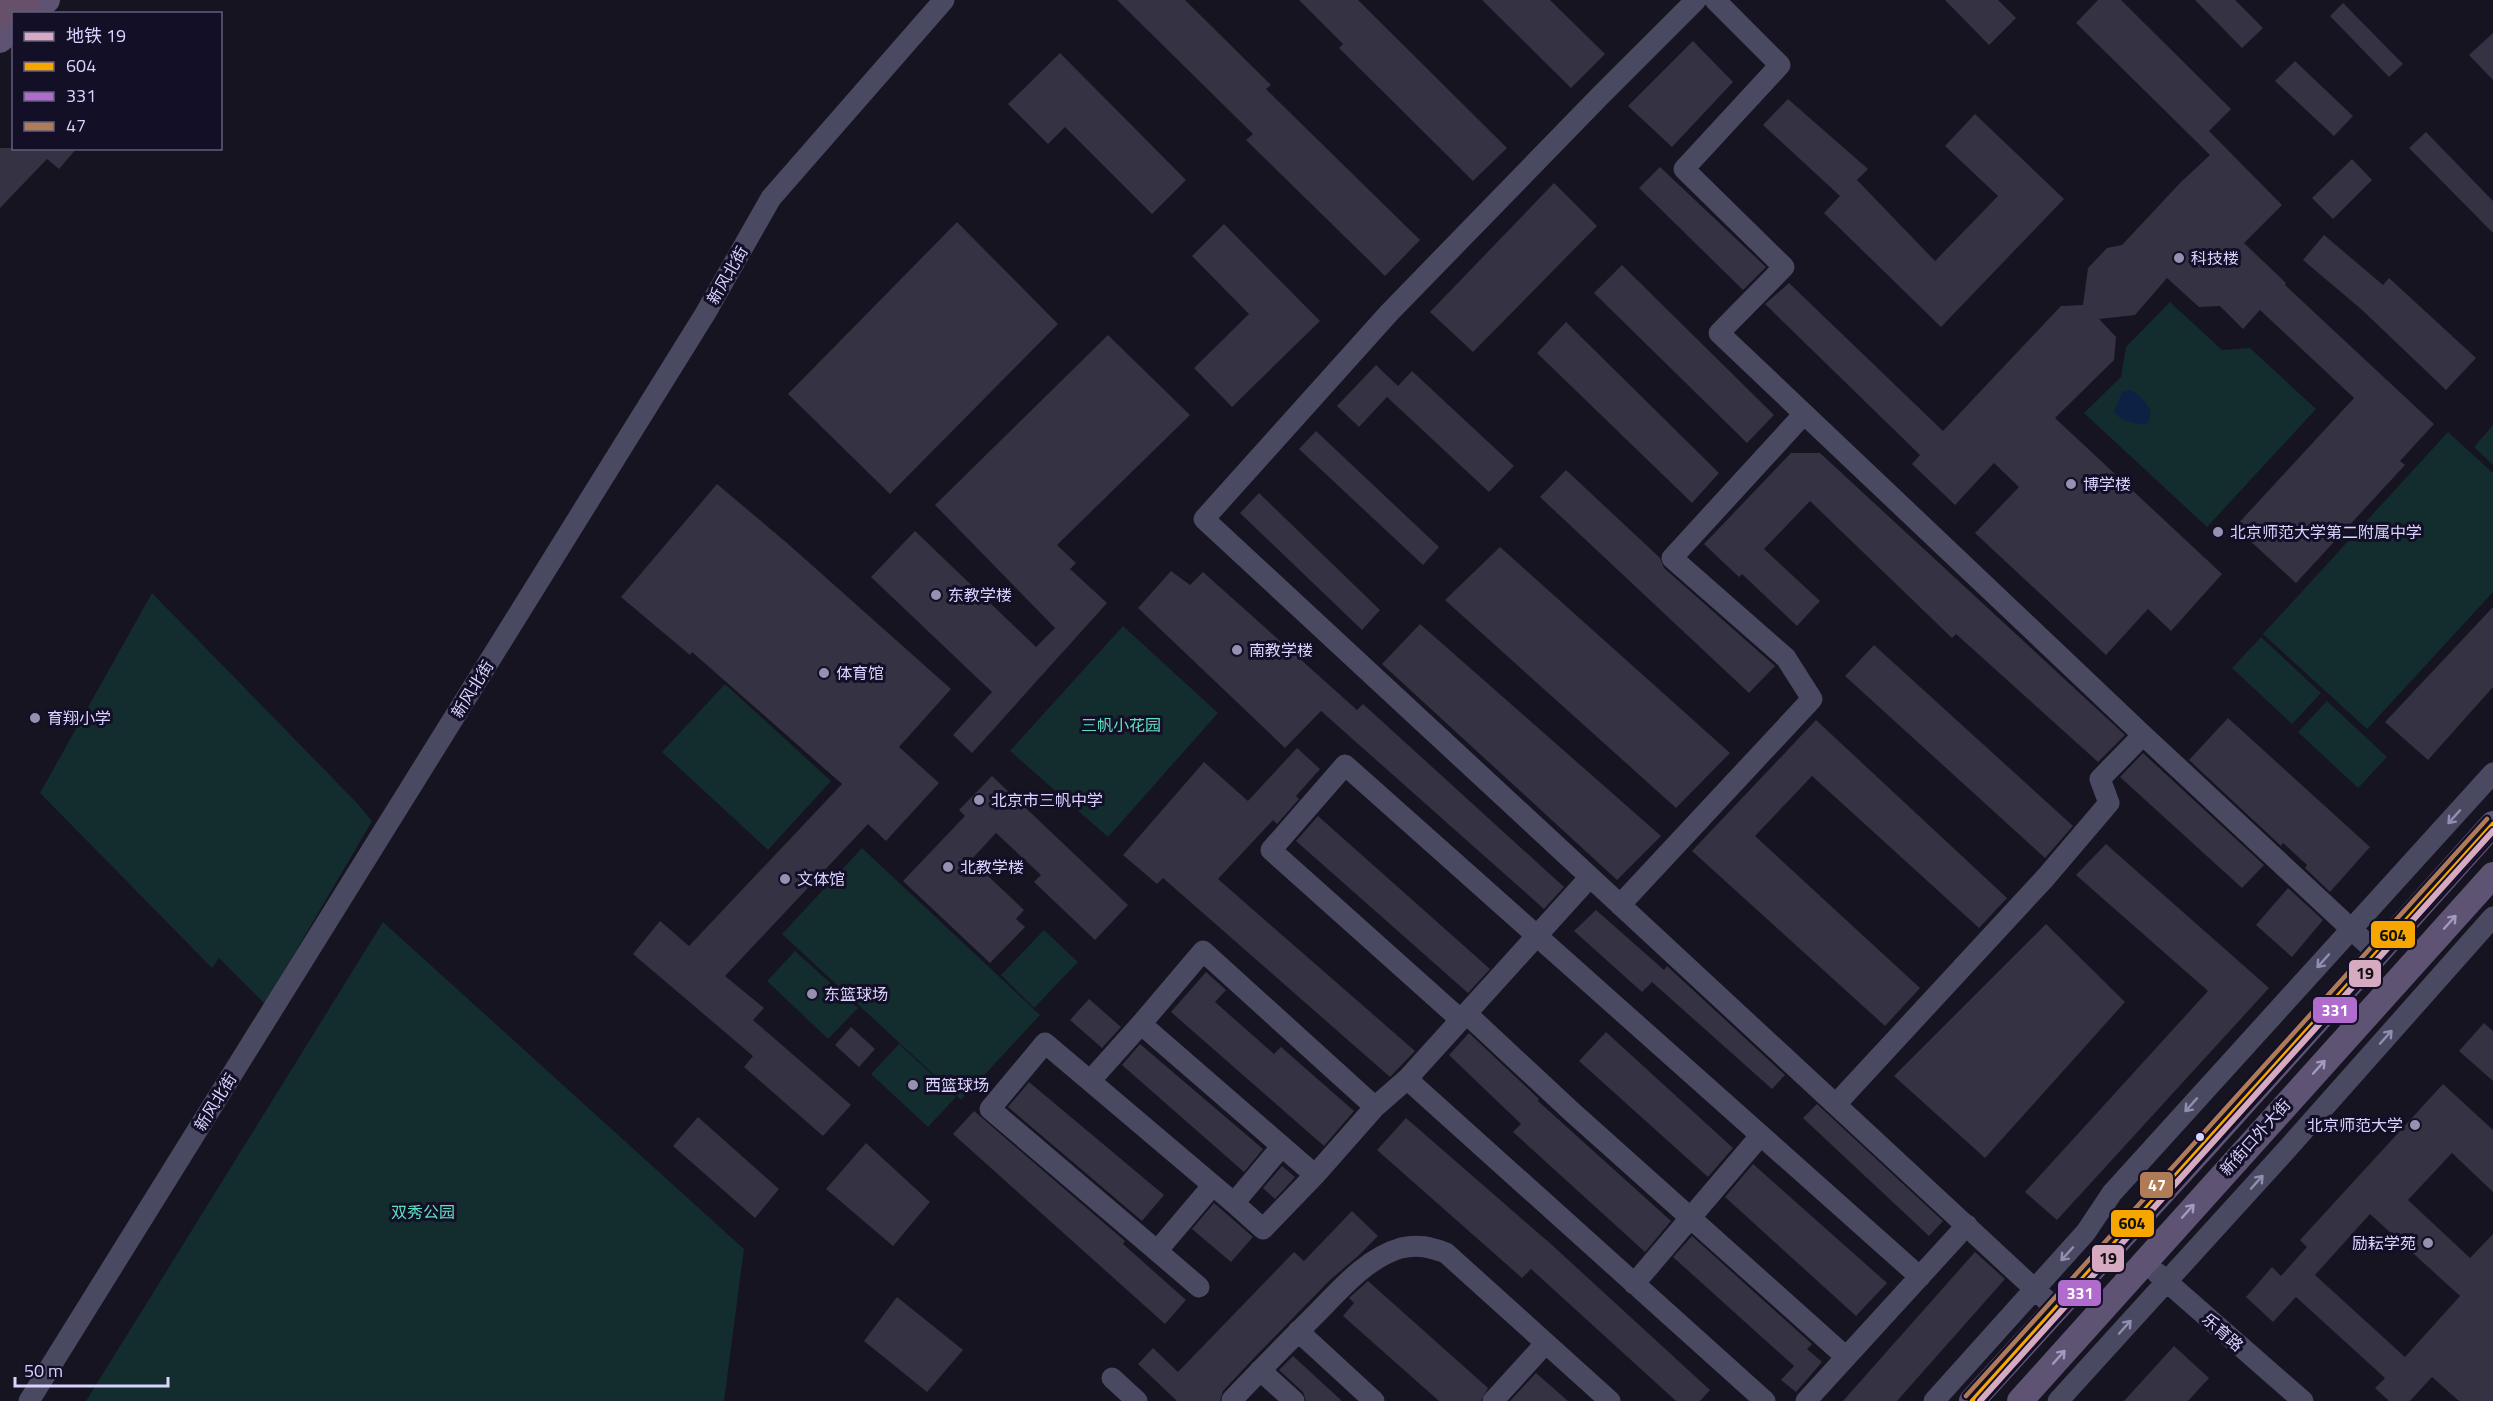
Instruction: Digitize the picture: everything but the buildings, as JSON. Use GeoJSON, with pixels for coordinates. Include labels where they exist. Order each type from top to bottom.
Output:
{"type":"FeatureCollection","features":[{"type":"Feature","properties":{"kind":"highway"},"geometry":{"type":"LineString","coordinates":[[0,12],[24,0]]}},
{"type":"Feature","properties":{"kind":"main road"},"geometry":{"type":"LineString","coordinates":[[33,12],[47,0]]}},
{"type":"Feature","properties":{"kind":"main road"},"geometry":{"type":"LineString","coordinates":[[0,40],[12,30]]}},
{"type":"Feature","properties":{"kind":"main road","name":"新街口外大街"},"geometry":{"type":"LineString","coordinates":[[1972,1401],[2493,824]]}},
{"type":"Feature","properties":{"kind":"main road","name":"新街口外大街"},"geometry":{"type":"LineString","coordinates":[[2020,1401],[2493,875]]}},
{"type":"Feature","properties":{"kind":"street","name":"新风北街"},"geometry":{"type":"LineString","coordinates":[[29,1401],[705,314],[771,198],[944,0]]}},
{"type":"Feature","properties":{"kind":"street"},"geometry":{"type":"LineString","coordinates":[[1696,0],[1397,305],[1204,519],[2055,1308]]}},
{"type":"Feature","properties":{"kind":"street"},"geometry":{"type":"LineString","coordinates":[[1715,0],[1779,65],[1684,169],[1784,267],[1719,333],[2378,954]]}},
{"type":"Feature","properties":{"kind":"street"},"geometry":{"type":"LineString","coordinates":[[1620,905],[1812,699],[1786,658],[1672,558],[1803,414]]}},
{"type":"Feature","properties":{"kind":"street"},"geometry":{"type":"LineString","coordinates":[[1836,1104],[2046,877],[2109,803],[2100,779],[2143,735]]}},
{"type":"Feature","properties":{"kind":"street"},"geometry":{"type":"LineString","coordinates":[[1846,1357],[1464,1017],[1271,850],[1345,765],[1920,1277]]}},
{"type":"Feature","properties":{"kind":"street"},"geometry":{"type":"LineString","coordinates":[[1934,1401],[2086,1232],[2112,1193],[2493,773]]}},
{"type":"Feature","properties":{"kind":"street"},"geometry":{"type":"LineString","coordinates":[[1199,1287],[990,1109],[1045,1044],[1263,1229],[1375,1107],[1407,1079],[1539,936],[1590,877]]}},
{"type":"Feature","properties":{"kind":"street","name":"新街口外大街"},"geometry":{"type":"LineString","coordinates":[[2058,1401],[2493,916]]}},
{"type":"Feature","properties":{"kind":"street"},"geometry":{"type":"LineString","coordinates":[[1090,1081],[1203,951],[1375,1107]]}},
{"type":"Feature","properties":{"kind":"street"},"geometry":{"type":"LineString","coordinates":[[1140,1024],[1315,1175]]}},
{"type":"Feature","properties":{"kind":"street"},"geometry":{"type":"LineString","coordinates":[[1407,1079],[1765,1401]]}},
{"type":"Feature","properties":{"kind":"street"},"geometry":{"type":"LineString","coordinates":[[1634,1284],[1761,1135]]}},
{"type":"Feature","properties":{"kind":"street"},"geometry":{"type":"LineString","coordinates":[[1234,1203],[1282,1146]]}},
{"type":"Feature","properties":{"kind":"street"},"geometry":{"type":"LineString","coordinates":[[1157,1251],[1213,1185]]}},
{"type":"Feature","properties":{"kind":"street"},"geometry":{"type":"LineString","coordinates":[[1806,1401],[1967,1226]]}},
{"type":"Feature","properties":{"kind":"street"},"geometry":{"type":"LineString","coordinates":[[1232,1400],[1358,1272],[1378,1258],[1401,1248],[1423,1245],[1446,1253],[1610,1401]]}},
{"type":"Feature","properties":{"kind":"street","name":"乐育路"},"geometry":{"type":"LineString","coordinates":[[2144,1261],[2302,1401]]}},
{"type":"Feature","properties":{"kind":"street"},"geometry":{"type":"LineString","coordinates":[[1298,1332],[1367,1398]]}},
{"type":"Feature","properties":{"kind":"street"},"geometry":{"type":"LineString","coordinates":[[1493,1401],[1545,1344]]}},
{"type":"Feature","properties":{"kind":"street"},"geometry":{"type":"LineString","coordinates":[[1260,1370],[1294,1401]]}},
{"type":"Feature","properties":{"kind":"street"},"geometry":{"type":"LineString","coordinates":[[1112,1378],[1137,1401]]}},
{"type":"Feature","properties":{"kind":"green space"},"geometry":{"type":"Polygon","coordinates":[[[2170,302],[2222,350],[2250,348],[2316,409],[2207,527],[2084,413],[2121,377],[2126,347],[2170,302]]]}},
{"type":"Feature","properties":{"kind":"green space"},"geometry":{"type":"Polygon","coordinates":[[[2493,425],[2493,465],[2474,447],[2493,425]]]}},
{"type":"Feature","properties":{"kind":"green space"},"geometry":{"type":"Polygon","coordinates":[[[2448,432],[2493,473],[2493,592],[2367,729],[2263,634],[2448,432]]]}},
{"type":"Feature","properties":{"kind":"green space"},"geometry":{"type":"Polygon","coordinates":[[[152,593],[372,821],[265,1004],[219,958],[212,968],[40,793],[152,593]]]}},
{"type":"Feature","properties":{"kind":"green space","name":"三帆小花园"},"geometry":{"type":"Polygon","coordinates":[[[1123,626],[1218,713],[1108,837],[1010,751],[1123,626]]]}},
{"type":"Feature","properties":{"kind":"green space"},"geometry":{"type":"Polygon","coordinates":[[[2261,637],[2321,693],[2292,724],[2232,668],[2261,637]]]}},
{"type":"Feature","properties":{"kind":"green space"},"geometry":{"type":"Polygon","coordinates":[[[725,684],[831,781],[768,850],[662,752],[725,684]]]}},
{"type":"Feature","properties":{"kind":"green space"},"geometry":{"type":"Polygon","coordinates":[[[2327,701],[2387,757],[2358,788],[2298,732],[2327,701]]]}},
{"type":"Feature","properties":{"kind":"green space"},"geometry":{"type":"Polygon","coordinates":[[[862,848],[1040,1015],[961,1100],[782,934],[862,848]]]}},
{"type":"Feature","properties":{"kind":"green space","name":"双秀公园"},"geometry":{"type":"Polygon","coordinates":[[[383,922],[744,1249],[724,1401],[86,1401],[383,922]]]}},
{"type":"Feature","properties":{"kind":"green space"},"geometry":{"type":"Polygon","coordinates":[[[1044,930],[1078,962],[1034,1008],[1001,975],[1044,930]]]}},
{"type":"Feature","properties":{"kind":"green space","name":"东篮球场"},"geometry":{"type":"Polygon","coordinates":[[[795,951],[858,1008],[828,1039],[767,981],[795,951]]]}},
{"type":"Feature","properties":{"kind":"green space","name":"西篮球场"},"geometry":{"type":"Polygon","coordinates":[[[899,1044],[956,1097],[928,1127],[871,1074],[899,1044]]]}},
{"type":"Feature","properties":{"kind":"water"},"geometry":{"type":"Polygon","coordinates":[[[2131,390],[2148,405],[2150,415],[2146,425],[2124,420],[2114,412],[2122,392],[2131,390]]]}},
{"type":"Feature","properties":{"kind":"metro line","name":"19"},"geometry":{"type":"LineString","coordinates":[[1980,1401],[2493,831]]}},
{"type":"Feature","properties":{"kind":"transit line","name":"47"},"geometry":{"type":"LineString","coordinates":[[1966,1396],[2487,819]]}},
{"type":"Feature","properties":{"kind":"transit line","name":"604"},"geometry":{"type":"LineString","coordinates":[[1972,1401],[2493,824]]}},
{"type":"Feature","properties":{"kind":"transit line","name":"331"},"geometry":{"type":"LineString","coordinates":[[1982,1401],[2493,835]]}},
{"type":"Feature","properties":{"kind":"place","name":"科技楼"},"geometry":{"type":"Point","coordinates":[2179,258]}},
{"type":"Feature","properties":{"kind":"place","name":"博学楼"},"geometry":{"type":"Point","coordinates":[2071,484]}},
{"type":"Feature","properties":{"kind":"place","name":"北京师范大学第二附属中学"},"geometry":{"type":"Point","coordinates":[2218,532]}},
{"type":"Feature","properties":{"kind":"place","name":"东教学楼"},"geometry":{"type":"Point","coordinates":[936,595]}},
{"type":"Feature","properties":{"kind":"place","name":"南教学楼"},"geometry":{"type":"Point","coordinates":[1237,650]}},
{"type":"Feature","properties":{"kind":"place","name":"体育馆"},"geometry":{"type":"Point","coordinates":[824,673]}},
{"type":"Feature","properties":{"kind":"place","name":"育翔小学"},"geometry":{"type":"Point","coordinates":[35,718]}},
{"type":"Feature","properties":{"kind":"place","name":"北京市三帆中学"},"geometry":{"type":"Point","coordinates":[979,800]}},
{"type":"Feature","properties":{"kind":"place","name":"北教学楼"},"geometry":{"type":"Point","coordinates":[948,867]}},
{"type":"Feature","properties":{"kind":"place","name":"文体馆"},"geometry":{"type":"Point","coordinates":[785,879]}},
{"type":"Feature","properties":{"kind":"place","name":"东篮球场"},"geometry":{"type":"Point","coordinates":[812,994]}},
{"type":"Feature","properties":{"kind":"place","name":"西篮球场"},"geometry":{"type":"Point","coordinates":[913,1085]}},
{"type":"Feature","properties":{"kind":"place","name":"北京师范大学"},"geometry":{"type":"Point","coordinates":[2415,1125]}},
{"type":"Feature","properties":{"kind":"place","name":"励耘学苑"},"geometry":{"type":"Point","coordinates":[2428,1243]}}]}
